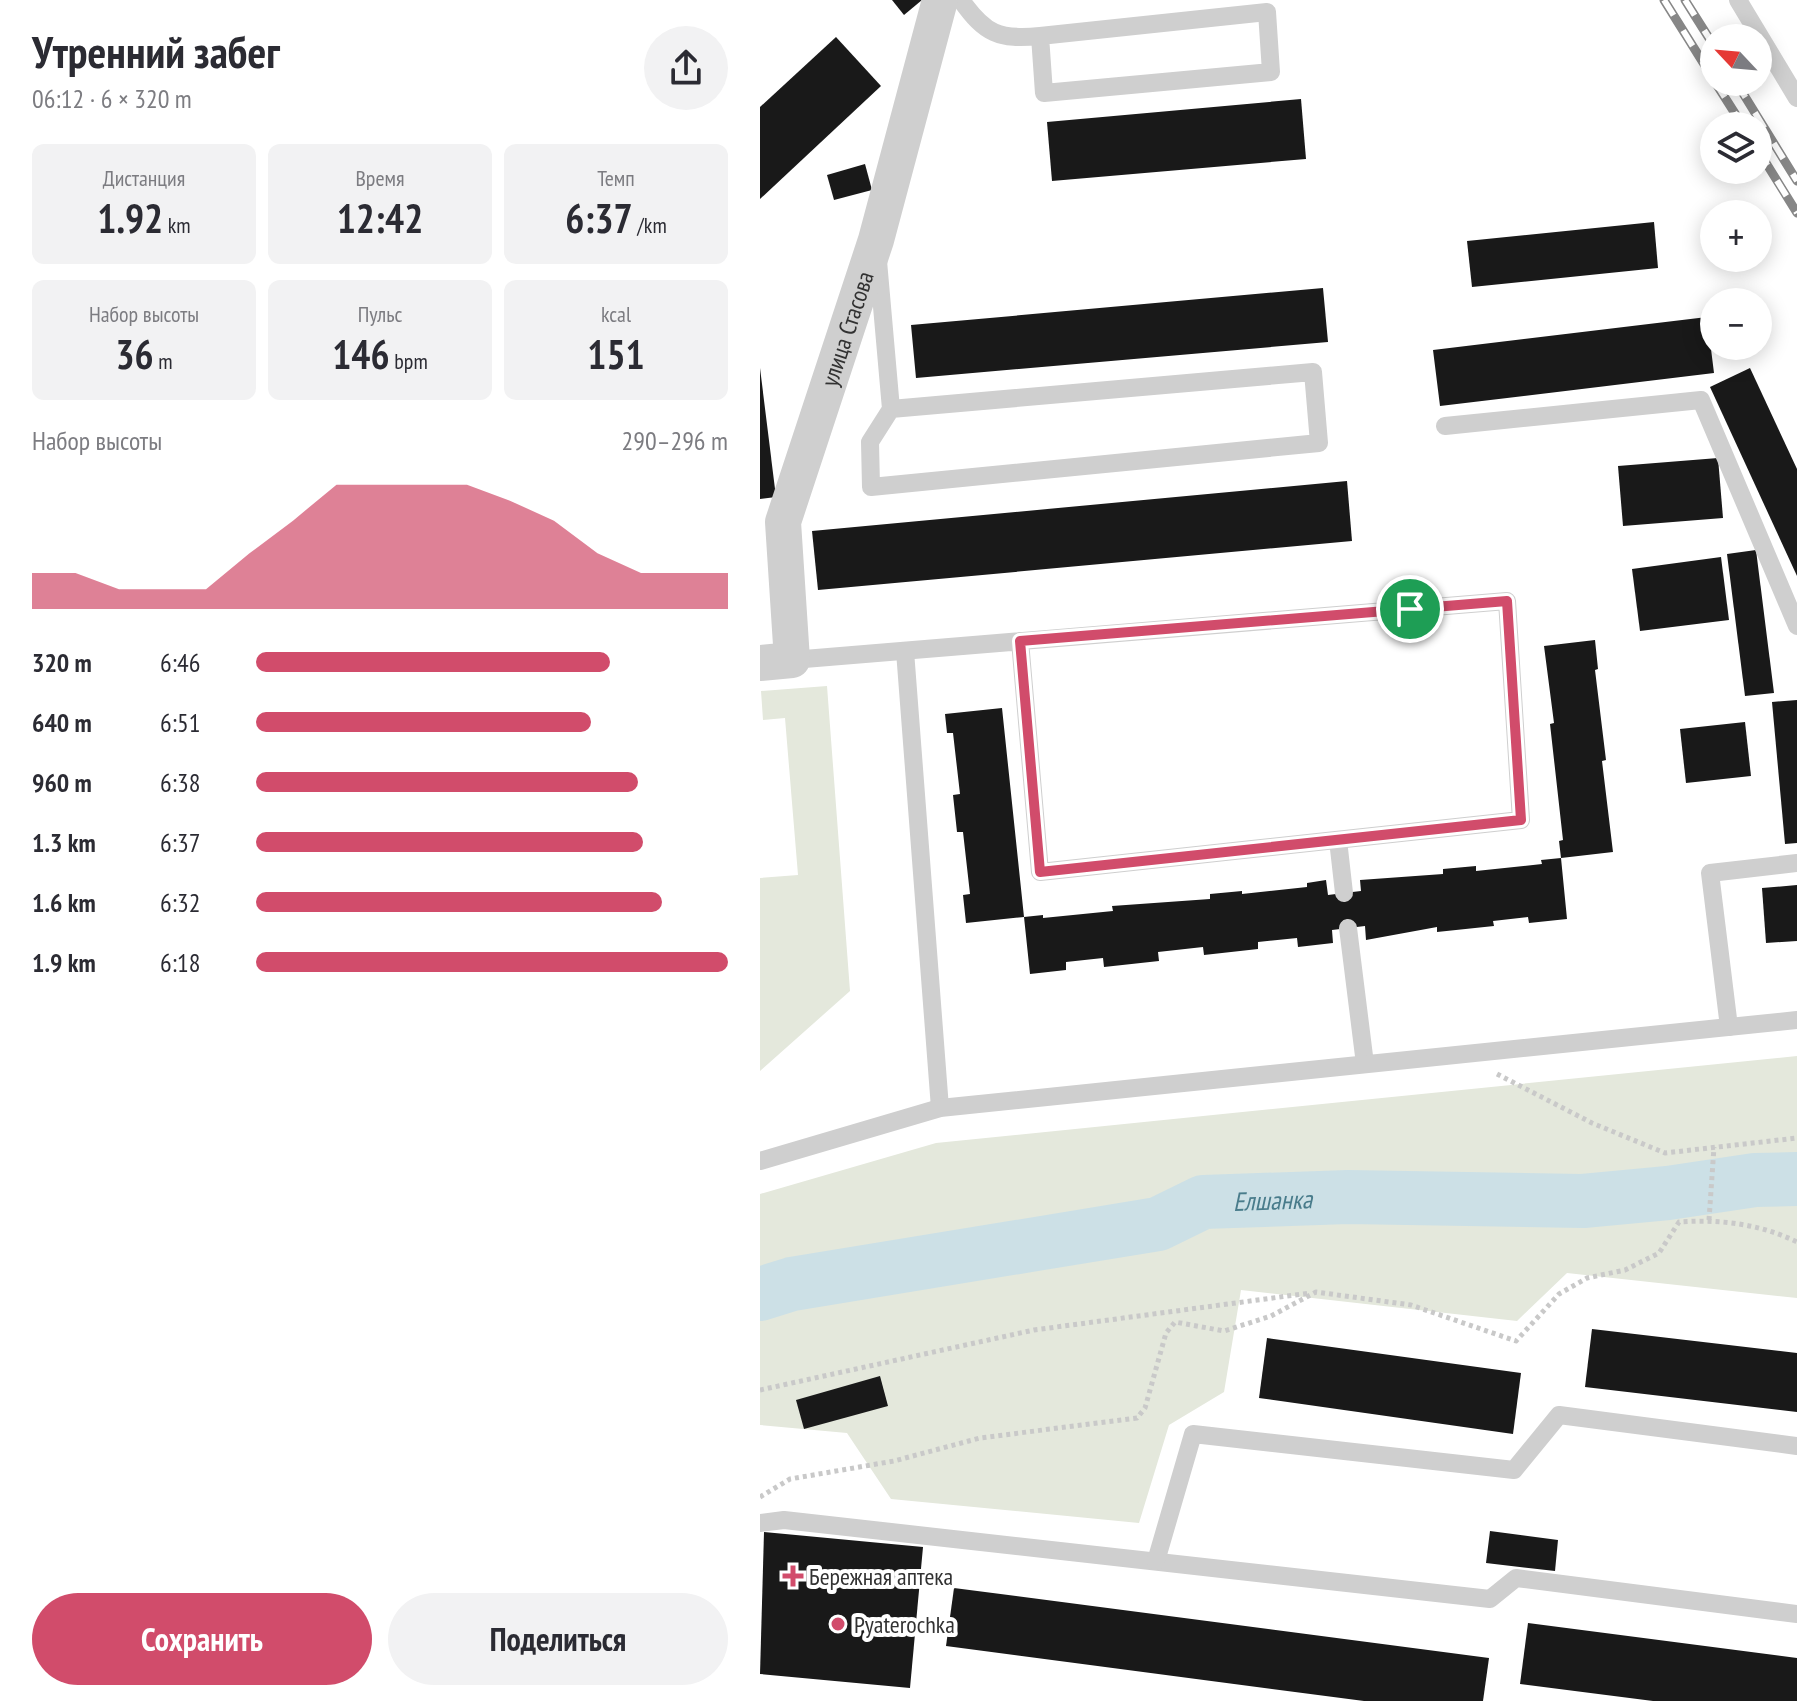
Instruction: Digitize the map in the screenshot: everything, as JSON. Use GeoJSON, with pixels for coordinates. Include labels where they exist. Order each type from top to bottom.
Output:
{"type":"FeatureCollection","features":[{"type":"Feature","properties":{"kind":"street","name":"улица Стасова"},"geometry":{"type":"LineString","coordinates":[[776,661],[783,522],[876,240],[940,0]]}},
{"type":"Feature","properties":{"kind":"lane"},"geometry":{"type":"LineString","coordinates":[[961,0],[984,28],[1014,38],[1267,12],[1271,72],[1044,93],[1040,36]]}},
{"type":"Feature","properties":{"kind":"lane"},"geometry":{"type":"LineString","coordinates":[[1738,0],[1797,98]]}},
{"type":"Feature","properties":{"kind":"lane"},"geometry":{"type":"LineString","coordinates":[[876,240],[891,409],[870,442],[871,487],[1319,443],[1313,372],[891,409]]}},
{"type":"Feature","properties":{"kind":"lane"},"geometry":{"type":"LineString","coordinates":[[1445,426],[1701,400],[1797,626]]}},
{"type":"Feature","properties":{"kind":"lane"},"geometry":{"type":"LineString","coordinates":[[776,661],[1507,601],[1521,820],[1040,872],[1020,641]]}},
{"type":"Feature","properties":{"kind":"lane"},"geometry":{"type":"LineString","coordinates":[[905,651],[940,1108]]}},
{"type":"Feature","properties":{"kind":"lane"},"geometry":{"type":"LineString","coordinates":[[1338,840],[1344,893]]}},
{"type":"Feature","properties":{"kind":"lane"},"geometry":{"type":"LineString","coordinates":[[1729,1027],[1710,873],[1797,863]]}},
{"type":"Feature","properties":{"kind":"lane"},"geometry":{"type":"LineString","coordinates":[[1348,928],[1365,1064]]}},
{"type":"Feature","properties":{"kind":"lane"},"geometry":{"type":"LineString","coordinates":[[760,1161],[940,1108],[1797,1020]]}},
{"type":"Feature","properties":{"kind":"lane"},"geometry":{"type":"LineString","coordinates":[[1156,1561],[1193,1434],[1514,1470],[1559,1415],[1797,1446]]}},
{"type":"Feature","properties":{"kind":"lane"},"geometry":{"type":"LineString","coordinates":[[760,1523],[784,1520],[1490,1599],[1516,1578],[1797,1614]]}},
{"type":"Feature","properties":{"kind":"path"},"geometry":{"type":"LineString","coordinates":[[1456,1055],[1592,1123],[1665,1153],[1797,1138]]}},
{"type":"Feature","properties":{"kind":"path"},"geometry":{"type":"LineString","coordinates":[[1709,1220],[1714,1147]]}},
{"type":"Feature","properties":{"kind":"path"},"geometry":{"type":"LineString","coordinates":[[760,1390],[1034,1330],[1316,1292],[1411,1305],[1516,1341],[1559,1294],[1587,1278],[1625,1270],[1659,1253],[1679,1222],[1709,1220],[1770,1229],[1797,1242]]}},
{"type":"Feature","properties":{"kind":"path"},"geometry":{"type":"LineString","coordinates":[[760,1497],[790,1479],[894,1461],[980,1438],[1137,1418],[1145,1408],[1166,1333],[1175,1322],[1224,1331],[1271,1316],[1316,1292]]}},
{"type":"Feature","properties":{"kind":"shaded area"},"geometry":{"type":"Polygon","coordinates":[[[827,686],[850,991],[760,1071],[760,878],[798,875],[785,718],[763,720],[761,691],[827,686]]]}},
{"type":"Feature","properties":{"kind":"shaded area"},"geometry":{"type":"Polygon","coordinates":[[[1797,1056],[1797,1298],[1567,1273],[1517,1321],[1241,1290],[1224,1392],[1169,1425],[1139,1523],[891,1499],[847,1433],[760,1425],[760,1194],[936,1143],[1797,1056]]]}},
{"type":"Feature","properties":{"kind":"building"},"geometry":{"type":"Polygon","coordinates":[[[892,0],[922,0],[904,15],[892,0]]]}},
{"type":"Feature","properties":{"kind":"building"},"geometry":{"type":"Polygon","coordinates":[[[836,37],[881,86],[760,199],[760,107],[836,37]]]}},
{"type":"Feature","properties":{"kind":"building"},"geometry":{"type":"Polygon","coordinates":[[[1301,99],[1306,159],[1052,181],[1047,122],[1301,99]]]}},
{"type":"Feature","properties":{"kind":"building"},"geometry":{"type":"Polygon","coordinates":[[[865,164],[872,190],[834,200],[827,175],[865,164]]]}},
{"type":"Feature","properties":{"kind":"building"},"geometry":{"type":"Polygon","coordinates":[[[1654,222],[1658,268],[1472,287],[1467,241],[1654,222]]]}},
{"type":"Feature","properties":{"kind":"building"},"geometry":{"type":"Polygon","coordinates":[[[1323,288],[1328,342],[916,378],[911,325],[1323,288]]]}},
{"type":"Feature","properties":{"kind":"building"},"geometry":{"type":"Polygon","coordinates":[[[1700,318],[1700,360],[1712,360],[1714,373],[1440,406],[1433,350],[1700,318]]]}},
{"type":"Feature","properties":{"kind":"building"},"geometry":{"type":"Polygon","coordinates":[[[760,368],[776,497],[760,499],[760,368]]]}},
{"type":"Feature","properties":{"kind":"building"},"geometry":{"type":"Polygon","coordinates":[[[1750,368],[1797,469],[1797,576],[1710,387],[1750,368]]]}},
{"type":"Feature","properties":{"kind":"building"},"geometry":{"type":"Polygon","coordinates":[[[1718,458],[1723,518],[1623,526],[1618,466],[1718,458]]]}},
{"type":"Feature","properties":{"kind":"building"},"geometry":{"type":"Polygon","coordinates":[[[1347,481],[1352,541],[818,590],[812,531],[1347,481]]]}},
{"type":"Feature","properties":{"kind":"building"},"geometry":{"type":"Polygon","coordinates":[[[1756,550],[1774,693],[1745,696],[1727,554],[1756,550]]]}},
{"type":"Feature","properties":{"kind":"building"},"geometry":{"type":"Polygon","coordinates":[[[1721,557],[1729,620],[1640,631],[1632,569],[1721,557]]]}},
{"type":"Feature","properties":{"kind":"building"},"geometry":{"type":"Polygon","coordinates":[[[1595,640],[1598,669],[1595,670],[1606,760],[1602,761],[1613,852],[1561,858],[1559,841],[1563,840],[1550,724],[1554,723],[1544,646],[1595,640]]]}},
{"type":"Feature","properties":{"kind":"building"},"geometry":{"type":"Polygon","coordinates":[[[1797,700],[1797,843],[1785,844],[1772,702],[1797,700]]]}},
{"type":"Feature","properties":{"kind":"building"},"geometry":{"type":"Polygon","coordinates":[[[1002,708],[1024,917],[966,923],[963,895],[970,894],[963,832],[957,832],[953,795],[960,794],[953,733],[947,733],[945,714],[1002,708]]]}},
{"type":"Feature","properties":{"kind":"building"},"geometry":{"type":"Polygon","coordinates":[[[1745,722],[1751,776],[1686,783],[1680,729],[1745,722]]]}},
{"type":"Feature","properties":{"kind":"building"},"geometry":{"type":"Polygon","coordinates":[[[1561,858],[1567,919],[1529,923],[1528,917],[1493,921],[1494,926],[1437,932],[1437,927],[1366,940],[1365,926],[1332,930],[1333,943],[1298,947],[1297,938],[1258,942],[1258,949],[1204,955],[1203,947],[1158,952],[1159,961],[1104,967],[1103,958],[1066,962],[1066,970],[1030,974],[1024,917],[1113,911],[1112,906],[1210,899],[1210,894],[1307,887],[1307,883],[1326,880],[1328,895],[1361,891],[1360,880],[1443,874],[1443,869],[1476,866],[1476,871],[1542,864],[1541,860],[1561,858]]]}},
{"type":"Feature","properties":{"kind":"building"},"geometry":{"type":"Polygon","coordinates":[[[1797,885],[1797,941],[1766,943],[1762,888],[1797,885]]]}},
{"type":"Feature","properties":{"kind":"building"},"geometry":{"type":"Polygon","coordinates":[[[1592,1329],[1797,1353],[1797,1412],[1585,1387],[1592,1329]]]}},
{"type":"Feature","properties":{"kind":"building"},"geometry":{"type":"Polygon","coordinates":[[[1267,1338],[1521,1373],[1513,1434],[1259,1398],[1267,1338]]]}},
{"type":"Feature","properties":{"kind":"building"},"geometry":{"type":"Polygon","coordinates":[[[880,1376],[888,1406],[804,1429],[796,1400],[880,1376]]]}},
{"type":"Feature","properties":{"kind":"building"},"geometry":{"type":"Polygon","coordinates":[[[1490,1531],[1558,1540],[1555,1571],[1486,1563],[1490,1531]]]}},
{"type":"Feature","properties":{"kind":"building","name":"Pyaterochka"},"geometry":{"type":"Polygon","coordinates":[[[764,1532],[923,1547],[910,1688],[760,1674],[764,1532]]]}},
{"type":"Feature","properties":{"kind":"building"},"geometry":{"type":"Polygon","coordinates":[[[954,1588],[1489,1658],[1483,1701],[1364,1701],[946,1646],[954,1588]]]}},
{"type":"Feature","properties":{"kind":"building"},"geometry":{"type":"Polygon","coordinates":[[[1528,1623],[1797,1658],[1797,1701],[1653,1701],[1520,1684],[1528,1623]]]}},
{"type":"Feature","properties":{"kind":"waterway","name":"Елшанка"},"geometry":{"type":"LineString","coordinates":[[760,1294],[792,1284],[1158,1224],[1203,1202],[1348,1197],[1583,1201],[1755,1180],[1797,1179]]}},
{"type":"Feature","properties":{"kind":"railway"},"geometry":{"type":"LineString","coordinates":[[1664,0],[1700,58]]}},
{"type":"Feature","properties":{"kind":"railway"},"geometry":{"type":"LineString","coordinates":[[1685,0],[1700,24]]}},
{"type":"Feature","properties":{"kind":"railway"},"geometry":{"type":"LineString","coordinates":[[1724,96],[1734,112]]}},
{"type":"Feature","properties":{"kind":"railway"},"geometry":{"type":"LineString","coordinates":[[1745,96],[1797,181]]}},
{"type":"Feature","properties":{"kind":"railway"},"geometry":{"type":"LineString","coordinates":[[1772,173],[1797,213]]}},
{"type":"Feature","properties":{"kind":"place","name":"Бережная аптека"},"geometry":{"type":"Point","coordinates":[793,1576]}},
{"type":"Feature","properties":{"kind":"place","name":"Pyaterochka"},"geometry":{"type":"Point","coordinates":[838,1624]}},
{"type":"Feature","properties":{"kind":"route"},"geometry":{"type":"LineString","coordinates":[[1507,601],[1521,820],[1040,872],[1020,641],[1410,609],[1507,601]]}}]}
